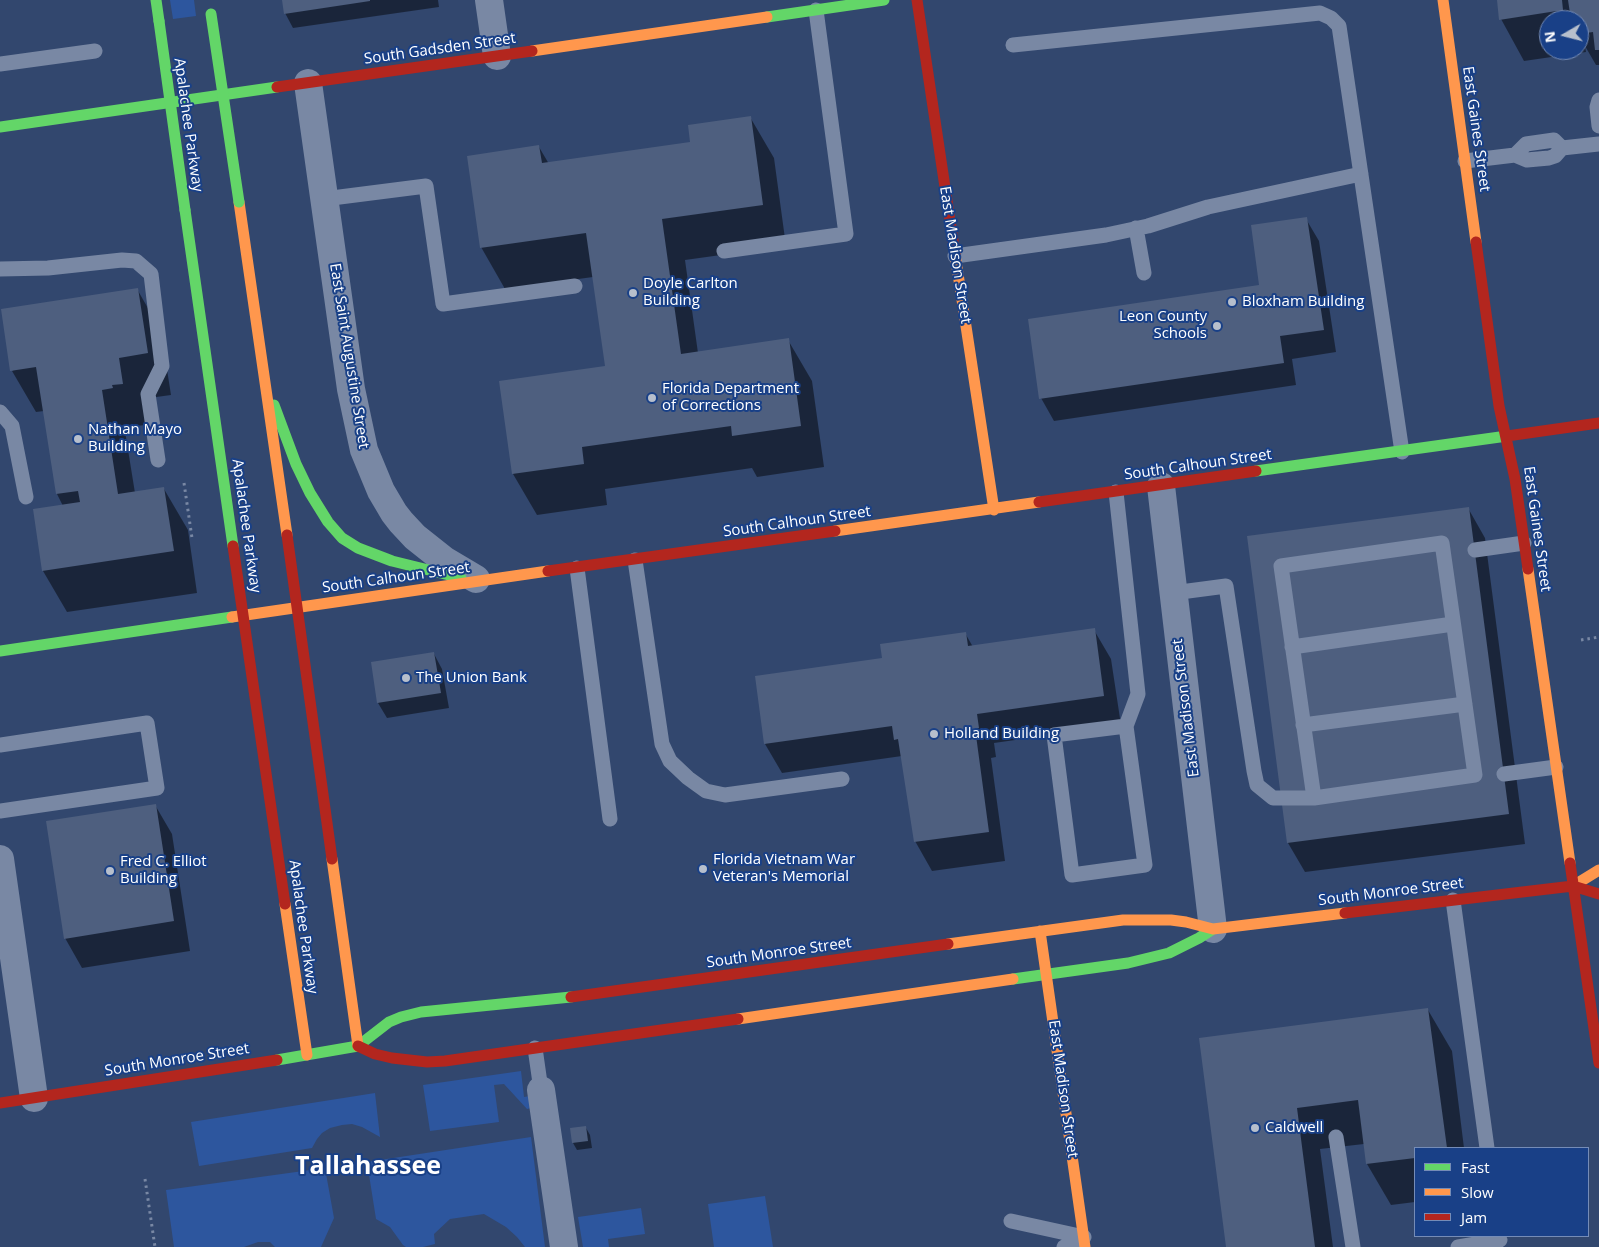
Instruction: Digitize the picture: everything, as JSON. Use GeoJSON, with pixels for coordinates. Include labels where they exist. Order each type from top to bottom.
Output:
{"type":"FeatureCollection","features":[{"type":"Feature","properties":{"kind":"main road","name":"Apalachee Parkway"},"geometry":{"type":"LineString","coordinates":[[156,0],[307,1056]]}},
{"type":"Feature","properties":{"kind":"main road"},"geometry":{"type":"LineString","coordinates":[[209,0],[358,1046]]}},
{"type":"Feature","properties":{"kind":"main road","name":"South Gadsden Street"},"geometry":{"type":"LineString","coordinates":[[0,127],[884,0]]}},
{"type":"Feature","properties":{"kind":"main road","name":"East Madison Street"},"geometry":{"type":"LineString","coordinates":[[917,0],[994,510]]}},
{"type":"Feature","properties":{"kind":"main road","name":"East Gaines Street"},"geometry":{"type":"LineString","coordinates":[[1443,0],[1499,406],[1515,479],[1599,1062]]}},
{"type":"Feature","properties":{"kind":"main road"},"geometry":{"type":"LineString","coordinates":[[263,374],[304,482],[321,513],[334,530],[358,548],[392,561],[431,572],[479,581]]}},
{"type":"Feature","properties":{"kind":"main road","name":"South Calhoun Street"},"geometry":{"type":"LineString","coordinates":[[0,651],[479,581],[994,510],[1599,423]]}},
{"type":"Feature","properties":{"kind":"main road","name":"South Monroe Street"},"geometry":{"type":"LineString","coordinates":[[1573,886],[1599,870]]}},
{"type":"Feature","properties":{"kind":"main road","name":"South Monroe Street"},"geometry":{"type":"LineString","coordinates":[[358,1046],[375,1054],[392,1058],[427,1062],[1128,963],[1156,957],[1184,946],[1213,930],[1573,886],[1599,894]]}},
{"type":"Feature","properties":{"kind":"main road","name":"South Monroe Street"},"geometry":{"type":"LineString","coordinates":[[0,1103],[307,1056],[358,1046],[389,1022],[421,1012],[583,995],[1123,920],[1156,919],[1186,922],[1213,930]]}},
{"type":"Feature","properties":{"kind":"main road","name":"East Madison Street"},"geometry":{"type":"LineString","coordinates":[[1040,931],[1084,1242]]}},
{"type":"Feature","properties":{"kind":"street"},"geometry":{"type":"LineString","coordinates":[[489,0],[497,56]]}},
{"type":"Feature","properties":{"kind":"street","name":"East Saint Augustine Street"},"geometry":{"type":"LineString","coordinates":[[308,83],[355,410],[364,450],[374,478],[394,513],[415,536],[444,560],[479,581]]}},
{"type":"Feature","properties":{"kind":"street","name":"East Madison Street"},"geometry":{"type":"LineString","coordinates":[[1160,486],[1213,930]]}},
{"type":"Feature","properties":{"kind":"street"},"geometry":{"type":"LineString","coordinates":[[0,859],[34,1098]]}},
{"type":"Feature","properties":{"kind":"street"},"geometry":{"type":"LineString","coordinates":[[541,1090],[564,1247]]}},
{"type":"Feature","properties":{"kind":"lane"},"geometry":{"type":"LineString","coordinates":[[724,251],[846,234],[816,10]]}},
{"type":"Feature","properties":{"kind":"lane"},"geometry":{"type":"LineString","coordinates":[[1013,45],[1320,13],[1331,18],[1340,26],[1402,452]]}},
{"type":"Feature","properties":{"kind":"lane"},"geometry":{"type":"LineString","coordinates":[[0,64],[95,51]]}},
{"type":"Feature","properties":{"kind":"lane"},"geometry":{"type":"LineString","coordinates":[[1599,100],[1597,107],[1599,126]]}},
{"type":"Feature","properties":{"kind":"lane"},"geometry":{"type":"LineString","coordinates":[[1465,161],[1515,155],[1527,160],[1549,158],[1555,156],[1562,148],[1599,144]]}},
{"type":"Feature","properties":{"kind":"lane"},"geometry":{"type":"LineString","coordinates":[[956,256],[1106,235],[1208,207],[1361,174]]}},
{"type":"Feature","properties":{"kind":"lane"},"geometry":{"type":"LineString","coordinates":[[324,199],[426,186],[443,304],[574,286]]}},
{"type":"Feature","properties":{"kind":"lane"},"geometry":{"type":"LineString","coordinates":[[1136,228],[1144,273]]}},
{"type":"Feature","properties":{"kind":"lane"},"geometry":{"type":"LineString","coordinates":[[0,269],[48,268],[122,260],[136,261],[151,274],[162,366],[148,394],[158,460]]}},
{"type":"Feature","properties":{"kind":"lane"},"geometry":{"type":"LineString","coordinates":[[0,412],[12,426],[26,496]]}},
{"type":"Feature","properties":{"kind":"lane"},"geometry":{"type":"LineString","coordinates":[[1116,492],[1138,694],[1126,726],[1145,865],[1072,874],[1054,735],[1126,726]]}},
{"type":"Feature","properties":{"kind":"lane"},"geometry":{"type":"LineString","coordinates":[[1173,594],[1226,586],[1254,771],[1258,785],[1273,798],[1314,798],[1475,776],[1442,543],[1280,566],[1314,798]]}},
{"type":"Feature","properties":{"kind":"lane"},"geometry":{"type":"LineString","coordinates":[[1475,550],[1524,543]]}},
{"type":"Feature","properties":{"kind":"lane"},"geometry":{"type":"LineString","coordinates":[[635,560],[662,744],[670,761],[688,778],[706,791],[725,795],[842,779]]}},
{"type":"Feature","properties":{"kind":"lane"},"geometry":{"type":"LineString","coordinates":[[577,568],[610,818]]}},
{"type":"Feature","properties":{"kind":"lane"},"geometry":{"type":"LineString","coordinates":[[1292,647],[1453,624]]}},
{"type":"Feature","properties":{"kind":"lane"},"geometry":{"type":"LineString","coordinates":[[1303,725],[1465,704]]}},
{"type":"Feature","properties":{"kind":"lane"},"geometry":{"type":"LineString","coordinates":[[0,745],[147,724],[156,788],[0,811]]}},
{"type":"Feature","properties":{"kind":"lane"},"geometry":{"type":"LineString","coordinates":[[1504,774],[1556,767]]}},
{"type":"Feature","properties":{"kind":"lane"},"geometry":{"type":"LineString","coordinates":[[1453,900],[1487,1147]]}},
{"type":"Feature","properties":{"kind":"lane"},"geometry":{"type":"LineString","coordinates":[[535,1048],[541,1090]]}},
{"type":"Feature","properties":{"kind":"lane"},"geometry":{"type":"LineString","coordinates":[[1336,1137],[1353,1247]]}},
{"type":"Feature","properties":{"kind":"lane"},"geometry":{"type":"LineString","coordinates":[[1011,1221],[1084,1242]]}},
{"type":"Feature","properties":{"kind":"lane"},"geometry":{"type":"LineString","coordinates":[[1458,1247],[1500,1241]]}},
{"type":"Feature","properties":{"kind":"lane"},"geometry":{"type":"LineString","coordinates":[[1064,1247],[1084,1242]]}},
{"type":"Feature","properties":{"kind":"path"},"geometry":{"type":"LineString","coordinates":[[184,483],[192,538]]}},
{"type":"Feature","properties":{"kind":"path"},"geometry":{"type":"LineString","coordinates":[[1581,640],[1599,637]]}},
{"type":"Feature","properties":{"kind":"path"},"geometry":{"type":"LineString","coordinates":[[145,1179],[155,1247]]}},
{"type":"Feature","properties":{"kind":"shaded area"},"geometry":{"type":"Polygon","coordinates":[[[170,0],[194,0],[196,16],[173,19],[170,0]]]}},
{"type":"Feature","properties":{"kind":"shaded area"},"geometry":{"type":"Polygon","coordinates":[[[521,1071],[524,1097],[530,1096],[531,1108],[527,1109],[504,1084],[494,1085],[499,1122],[430,1131],[423,1085],[521,1071]]]}},
{"type":"Feature","properties":{"kind":"shaded area"},"geometry":{"type":"Polygon","coordinates":[[[375,1093],[380,1137],[362,1127],[352,1124],[342,1125],[330,1128],[322,1133],[312,1148],[199,1166],[191,1122],[375,1093]]]}},
{"type":"Feature","properties":{"kind":"shaded area"},"geometry":{"type":"Polygon","coordinates":[[[531,1137],[545,1247],[525,1247],[506,1227],[484,1214],[450,1219],[434,1234],[435,1244],[423,1247],[406,1247],[390,1227],[376,1219],[367,1162],[531,1137]]]}},
{"type":"Feature","properties":{"kind":"shaded area"},"geometry":{"type":"Polygon","coordinates":[[[325,1168],[334,1218],[321,1247],[275,1247],[270,1242],[258,1242],[244,1247],[174,1247],[166,1190],[325,1168]]]}},
{"type":"Feature","properties":{"kind":"shaded area"},"geometry":{"type":"Polygon","coordinates":[[[765,1196],[773,1247],[714,1247],[708,1204],[765,1196]]]}},
{"type":"Feature","properties":{"kind":"shaded area"},"geometry":{"type":"Polygon","coordinates":[[[641,1208],[645,1234],[608,1239],[609,1247],[583,1247],[578,1217],[641,1208]]]}},
{"type":"Feature","properties":{"kind":"building"},"geometry":{"type":"Polygon","coordinates":[[[282,0],[370,0],[370,1],[284,14],[282,0]]]}},
{"type":"Feature","properties":{"kind":"building"},"geometry":{"type":"Polygon","coordinates":[[[1497,0],[1562,0],[1563,10],[1539,10],[1539,14],[1499,20],[1497,0]]]}},
{"type":"Feature","properties":{"kind":"building"},"geometry":{"type":"Polygon","coordinates":[[[1568,0],[1599,0],[1599,50],[1595,50],[1593,32],[1589,33],[1589,10],[1570,10],[1568,0]]]}},
{"type":"Feature","properties":{"kind":"building","name":"Doyle Carlton Building"},"geometry":{"type":"Polygon","coordinates":[[[751,116],[763,205],[662,219],[681,354],[789,338],[801,426],[732,436],[731,426],[582,447],[584,464],[512,474],[499,381],[605,366],[586,233],[480,248],[467,156],[539,145],[542,163],[690,142],[688,125],[751,116]]]}},
{"type":"Feature","properties":{"kind":"building","name":"Bloxham Building"},"geometry":{"type":"Polygon","coordinates":[[[1307,217],[1324,330],[1280,336],[1284,363],[1039,399],[1028,319],[1259,285],[1251,225],[1307,217]]]}},
{"type":"Feature","properties":{"kind":"building","name":"Nathan Mayo Building"},"geometry":{"type":"Polygon","coordinates":[[[138,288],[148,353],[119,358],[123,384],[112,385],[113,388],[102,390],[118,494],[164,487],[174,551],[42,571],[33,509],[80,502],[78,491],[56,494],[36,367],[10,371],[1,309],[138,288]]]}},
{"type":"Feature","properties":{"kind":"building"},"geometry":{"type":"Polygon","coordinates":[[[1469,507],[1509,814],[1287,843],[1247,536],[1469,507]]]}},
{"type":"Feature","properties":{"kind":"building","name":"Holland Building"},"geometry":{"type":"Polygon","coordinates":[[[1095,628],[1104,696],[977,714],[979,728],[975,728],[989,832],[914,842],[898,739],[894,740],[892,726],[764,744],[755,676],[882,658],[880,644],[966,632],[968,646],[1095,628]]]}},
{"type":"Feature","properties":{"kind":"building","name":"The Union Bank"},"geometry":{"type":"Polygon","coordinates":[[[434,652],[441,693],[377,703],[371,662],[434,652]]]}},
{"type":"Feature","properties":{"kind":"building","name":"Fred C. Elliot Building"},"geometry":{"type":"Polygon","coordinates":[[[156,804],[174,921],[64,939],[46,821],[156,804]]]}},
{"type":"Feature","properties":{"kind":"building","name":"Caldwell"},"geometry":{"type":"Polygon","coordinates":[[[1428,1008],[1447,1147],[1414,1147],[1414,1158],[1366,1164],[1358,1100],[1297,1108],[1315,1247],[1226,1247],[1199,1038],[1428,1008]]]}},
{"type":"Feature","properties":{"kind":"building"},"geometry":{"type":"Polygon","coordinates":[[[586,1126],[588,1141],[572,1143],[570,1128],[586,1126]]]}},
{"type":"Feature","properties":{"kind":"traffic: fast"},"geometry":{"type":"LineString","coordinates":[[156,0],[159,21]]}},
{"type":"Feature","properties":{"kind":"traffic: fast"},"geometry":{"type":"LineString","coordinates":[[767,17],[884,0]]}},
{"type":"Feature","properties":{"kind":"traffic: fast"},"geometry":{"type":"LineString","coordinates":[[211,14],[239,202]]}},
{"type":"Feature","properties":{"kind":"traffic: fast"},"geometry":{"type":"LineString","coordinates":[[159,21],[185,210]]}},
{"type":"Feature","properties":{"kind":"traffic: fast"},"geometry":{"type":"LineString","coordinates":[[0,127],[277,87]]}},
{"type":"Feature","properties":{"kind":"traffic: fast"},"geometry":{"type":"LineString","coordinates":[[185,210],[233,546]]}},
{"type":"Feature","properties":{"kind":"traffic: fast"},"geometry":{"type":"LineString","coordinates":[[274,405],[296,464],[310,493],[328,522],[342,538],[358,548],[392,561],[461,578]]}},
{"type":"Feature","properties":{"kind":"traffic: fast"},"geometry":{"type":"LineString","coordinates":[[1256,471],[1507,436]]}},
{"type":"Feature","properties":{"kind":"traffic: fast"},"geometry":{"type":"LineString","coordinates":[[0,651],[232,617]]}},
{"type":"Feature","properties":{"kind":"traffic: fast"},"geometry":{"type":"LineString","coordinates":[[1013,979],[1128,963],[1169,953],[1213,929]]}},
{"type":"Feature","properties":{"kind":"traffic: fast"},"geometry":{"type":"LineString","coordinates":[[277,1060],[358,1046],[389,1022],[421,1012],[571,997]]}},
{"type":"Feature","properties":{"kind":"traffic: slow"},"geometry":{"type":"LineString","coordinates":[[1443,0],[1476,242]]}},
{"type":"Feature","properties":{"kind":"traffic: slow"},"geometry":{"type":"LineString","coordinates":[[532,51],[767,17]]}},
{"type":"Feature","properties":{"kind":"traffic: slow"},"geometry":{"type":"LineString","coordinates":[[239,202],[287,535]]}},
{"type":"Feature","properties":{"kind":"traffic: slow"},"geometry":{"type":"LineString","coordinates":[[955,254],[994,510]]}},
{"type":"Feature","properties":{"kind":"traffic: slow"},"geometry":{"type":"LineString","coordinates":[[835,531],[1039,502]]}},
{"type":"Feature","properties":{"kind":"traffic: slow"},"geometry":{"type":"LineString","coordinates":[[1528,569],[1570,863]]}},
{"type":"Feature","properties":{"kind":"traffic: slow"},"geometry":{"type":"LineString","coordinates":[[232,617],[548,571]]}},
{"type":"Feature","properties":{"kind":"traffic: slow"},"geometry":{"type":"LineString","coordinates":[[332,859],[358,1046]]}},
{"type":"Feature","properties":{"kind":"traffic: slow"},"geometry":{"type":"LineString","coordinates":[[1573,886],[1599,870]]}},
{"type":"Feature","properties":{"kind":"traffic: slow"},"geometry":{"type":"LineString","coordinates":[[285,904],[307,1055]]}},
{"type":"Feature","properties":{"kind":"traffic: slow"},"geometry":{"type":"LineString","coordinates":[[948,944],[1123,920],[1171,920],[1213,929],[1345,913]]}},
{"type":"Feature","properties":{"kind":"traffic: slow"},"geometry":{"type":"LineString","coordinates":[[1040,931],[1085,1247]]}},
{"type":"Feature","properties":{"kind":"traffic: slow"},"geometry":{"type":"LineString","coordinates":[[738,1019],[1013,979]]}},
{"type":"Feature","properties":{"kind":"traffic: jam"},"geometry":{"type":"LineString","coordinates":[[917,0],[955,254]]}},
{"type":"Feature","properties":{"kind":"traffic: jam"},"geometry":{"type":"LineString","coordinates":[[277,87],[532,51]]}},
{"type":"Feature","properties":{"kind":"traffic: jam"},"geometry":{"type":"LineString","coordinates":[[1476,242],[1499,406],[1515,479],[1528,569]]}},
{"type":"Feature","properties":{"kind":"traffic: jam"},"geometry":{"type":"LineString","coordinates":[[1507,436],[1599,423]]}},
{"type":"Feature","properties":{"kind":"traffic: jam"},"geometry":{"type":"LineString","coordinates":[[1039,502],[1256,471]]}},
{"type":"Feature","properties":{"kind":"traffic: jam"},"geometry":{"type":"LineString","coordinates":[[548,571],[835,531]]}},
{"type":"Feature","properties":{"kind":"traffic: jam"},"geometry":{"type":"LineString","coordinates":[[287,535],[332,859]]}},
{"type":"Feature","properties":{"kind":"traffic: jam"},"geometry":{"type":"LineString","coordinates":[[233,546],[285,904]]}},
{"type":"Feature","properties":{"kind":"traffic: jam"},"geometry":{"type":"LineString","coordinates":[[1570,863],[1599,1063]]}},
{"type":"Feature","properties":{"kind":"traffic: jam"},"geometry":{"type":"LineString","coordinates":[[1345,913],[1573,886],[1599,894]]}},
{"type":"Feature","properties":{"kind":"traffic: jam"},"geometry":{"type":"LineString","coordinates":[[571,997],[948,944]]}},
{"type":"Feature","properties":{"kind":"traffic: jam"},"geometry":{"type":"LineString","coordinates":[[358,1046],[375,1054],[392,1058],[427,1062],[445,1061],[738,1019]]}},
{"type":"Feature","properties":{"kind":"traffic: jam"},"geometry":{"type":"LineString","coordinates":[[0,1103],[277,1060]]}},
{"type":"Feature","properties":{"kind":"place","name":"Doyle Carlton Building"},"geometry":{"type":"Point","coordinates":[633,293]}},
{"type":"Feature","properties":{"kind":"place","name":"Bloxham Building"},"geometry":{"type":"Point","coordinates":[1232,302]}},
{"type":"Feature","properties":{"kind":"place","name":"Leon County Schools"},"geometry":{"type":"Point","coordinates":[1217,326]}},
{"type":"Feature","properties":{"kind":"place","name":"Florida Department of Corrections"},"geometry":{"type":"Point","coordinates":[652,398]}},
{"type":"Feature","properties":{"kind":"place","name":"Nathan Mayo Building"},"geometry":{"type":"Point","coordinates":[78,439]}},
{"type":"Feature","properties":{"kind":"place","name":"The Union Bank"},"geometry":{"type":"Point","coordinates":[406,678]}},
{"type":"Feature","properties":{"kind":"place","name":"Holland Building"},"geometry":{"type":"Point","coordinates":[934,734]}},
{"type":"Feature","properties":{"kind":"place","name":"Florida Vietnam War Veteran's Memorial"},"geometry":{"type":"Point","coordinates":[703,869]}},
{"type":"Feature","properties":{"kind":"place","name":"Fred C. Elliot Building"},"geometry":{"type":"Point","coordinates":[110,871]}},
{"type":"Feature","properties":{"kind":"place","name":"Caldwell"},"geometry":{"type":"Point","coordinates":[1255,1128]}},
{"type":"Feature","properties":{"kind":"district","name":"Tallahassee"},"geometry":{"type":"Point","coordinates":[368,1167]}}]}
